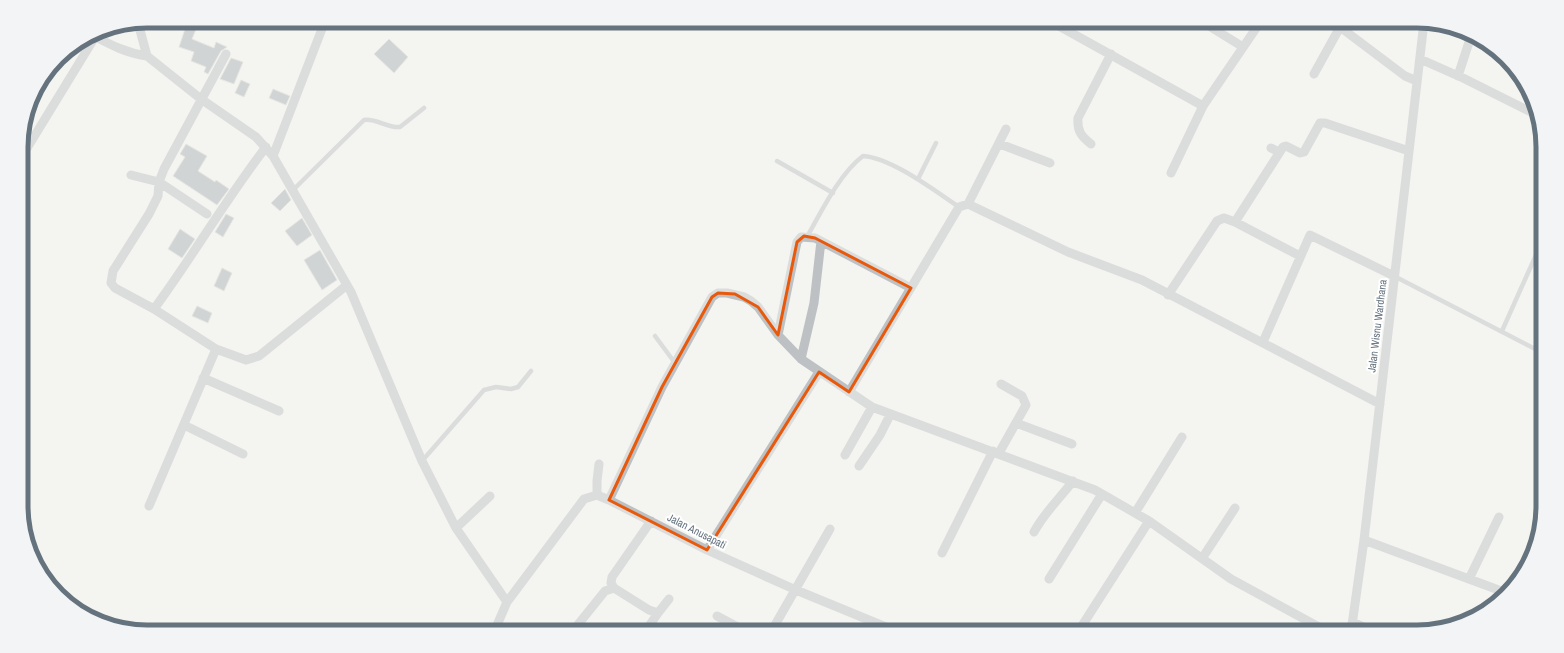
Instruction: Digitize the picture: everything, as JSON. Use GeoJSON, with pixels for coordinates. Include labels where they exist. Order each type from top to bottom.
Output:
{"type":"FeatureCollection","features":[{"type":"Feature","properties":{"kind":"street"},"geometry":{"type":"LineString","coordinates":[[273,156],[322,28]]}},
{"type":"Feature","properties":{"kind":"street"},"geometry":{"type":"LineString","coordinates":[[1063,28],[1204,106]]}},
{"type":"Feature","properties":{"kind":"street"},"geometry":{"type":"LineString","coordinates":[[1212,28],[1243,47]]}},
{"type":"Feature","properties":{"kind":"street"},"geometry":{"type":"LineString","coordinates":[[1171,173],[1204,106],[1256,28]]}},
{"type":"Feature","properties":{"kind":"street"},"geometry":{"type":"LineString","coordinates":[[1314,74],[1334,28]]}},
{"type":"Feature","properties":{"kind":"street"},"geometry":{"type":"LineString","coordinates":[[1341,28],[1405,76],[1417,81]]}},
{"type":"Feature","properties":{"kind":"street","name":"Jalan Wisnu Wardhana"},"geometry":{"type":"LineString","coordinates":[[1352,625],[1364,540],[1423,28]]}},
{"type":"Feature","properties":{"kind":"street"},"geometry":{"type":"LineString","coordinates":[[139,29],[147,56]]}},
{"type":"Feature","properties":{"kind":"street"},"geometry":{"type":"LineString","coordinates":[[99,38],[122,51],[147,56],[201,100],[243,127],[266,147],[273,156],[347,285],[422,461],[456,528],[509,599]]}},
{"type":"Feature","properties":{"kind":"street"},"geometry":{"type":"LineString","coordinates":[[1458,76],[1470,40]]}},
{"type":"Feature","properties":{"kind":"street"},"geometry":{"type":"LineString","coordinates":[[28,146],[90,43]]}},
{"type":"Feature","properties":{"kind":"street"},"geometry":{"type":"LineString","coordinates":[[226,54],[159,182],[158,196],[111,278],[111,283],[115,288],[154,309],[216,350],[238,359],[252,359],[347,285]]}},
{"type":"Feature","properties":{"kind":"street"},"geometry":{"type":"LineString","coordinates":[[1091,144],[1081,135],[1077,127],[1078,118],[1111,54]]}},
{"type":"Feature","properties":{"kind":"street"},"geometry":{"type":"LineString","coordinates":[[1420,59],[1531,112]]}},
{"type":"Feature","properties":{"kind":"street"},"geometry":{"type":"LineString","coordinates":[[1235,222],[1283,147],[1286,146],[1300,153],[1304,152],[1322,123],[1409,151]]}},
{"type":"Feature","properties":{"kind":"street"},"geometry":{"type":"LineString","coordinates":[[848,392],[963,206],[1000,144],[1006,129]]}},
{"type":"Feature","properties":{"kind":"street"},"geometry":{"type":"LineString","coordinates":[[1000,144],[1050,163]]}},
{"type":"Feature","properties":{"kind":"street"},"geometry":{"type":"LineString","coordinates":[[154,309],[216,220],[238,183],[266,147]]}},
{"type":"Feature","properties":{"kind":"street"},"geometry":{"type":"LineString","coordinates":[[1270,148],[1280,152]]}},
{"type":"Feature","properties":{"kind":"street"},"geometry":{"type":"LineString","coordinates":[[131,175],[159,182],[207,214]]}},
{"type":"Feature","properties":{"kind":"street"},"geometry":{"type":"LineString","coordinates":[[963,206],[1068,252],[1142,280],[1168,295],[1263,342],[1380,404]]}},
{"type":"Feature","properties":{"kind":"street"},"geometry":{"type":"LineString","coordinates":[[1168,295],[1217,221],[1224,218],[1235,222],[1300,256]]}},
{"type":"Feature","properties":{"kind":"street"},"geometry":{"type":"LineString","coordinates":[[1263,342],[1308,236],[1312,234],[1394,276]]}},
{"type":"Feature","properties":{"kind":"street"},"geometry":{"type":"LineString","coordinates":[[778,335],[796,242],[801,237],[821,241],[911,288]]}},
{"type":"Feature","properties":{"kind":"street"},"geometry":{"type":"LineString","coordinates":[[801,359],[814,303],[821,241]]}},
{"type":"Feature","properties":{"kind":"street"},"geometry":{"type":"LineString","coordinates":[[609,500],[675,363],[712,297],[718,293],[734,294],[751,301],[758,307],[778,335],[801,359],[818,372],[872,407],[890,415],[1073,481],[1102,494],[1150,521],[1237,583],[1315,625]]}},
{"type":"Feature","properties":{"kind":"street"},"geometry":{"type":"LineString","coordinates":[[149,506],[216,350]]}},
{"type":"Feature","properties":{"kind":"street"},"geometry":{"type":"LineString","coordinates":[[707,550],[818,372]]}},
{"type":"Feature","properties":{"kind":"street"},"geometry":{"type":"LineString","coordinates":[[203,378],[279,411]]}},
{"type":"Feature","properties":{"kind":"street"},"geometry":{"type":"LineString","coordinates":[[942,553],[996,452],[1016,423],[1026,405],[1026,401],[1022,396],[1001,384]]}},
{"type":"Feature","properties":{"kind":"street"},"geometry":{"type":"LineString","coordinates":[[845,455],[872,407]]}},
{"type":"Feature","properties":{"kind":"street"},"geometry":{"type":"LineString","coordinates":[[860,466],[880,435],[890,415]]}},
{"type":"Feature","properties":{"kind":"street"},"geometry":{"type":"LineString","coordinates":[[1016,423],[1072,444]]}},
{"type":"Feature","properties":{"kind":"street"},"geometry":{"type":"LineString","coordinates":[[184,425],[243,454]]}},
{"type":"Feature","properties":{"kind":"street"},"geometry":{"type":"LineString","coordinates":[[1135,513],[1182,437]]}},
{"type":"Feature","properties":{"kind":"street"},"geometry":{"type":"LineString","coordinates":[[497,625],[509,599],[522,584],[584,499],[597,496],[596,481],[599,464]]}},
{"type":"Feature","properties":{"kind":"street"},"geometry":{"type":"LineString","coordinates":[[1034,532],[1042,518],[1073,481]]}},
{"type":"Feature","properties":{"kind":"street"},"geometry":{"type":"LineString","coordinates":[[1050,579],[1102,494]]}},
{"type":"Feature","properties":{"kind":"street"},"geometry":{"type":"LineString","coordinates":[[456,528],[490,496]]}},
{"type":"Feature","properties":{"kind":"street","name":"Jalan Anusapati"},"geometry":{"type":"LineString","coordinates":[[597,496],[609,500],[707,550],[796,590],[881,625]]}},
{"type":"Feature","properties":{"kind":"street"},"geometry":{"type":"LineString","coordinates":[[1203,558],[1235,508]]}},
{"type":"Feature","properties":{"kind":"street"},"geometry":{"type":"LineString","coordinates":[[1469,579],[1499,517]]}},
{"type":"Feature","properties":{"kind":"street"},"geometry":{"type":"LineString","coordinates":[[1083,625],[1150,521]]}},
{"type":"Feature","properties":{"kind":"street"},"geometry":{"type":"LineString","coordinates":[[651,522],[612,577],[611,583],[614,588],[649,610],[658,613]]}},
{"type":"Feature","properties":{"kind":"street"},"geometry":{"type":"LineString","coordinates":[[775,625],[830,529]]}},
{"type":"Feature","properties":{"kind":"street"},"geometry":{"type":"LineString","coordinates":[[1364,540],[1500,591]]}},
{"type":"Feature","properties":{"kind":"street"},"geometry":{"type":"LineString","coordinates":[[578,625],[605,592],[614,588]]}},
{"type":"Feature","properties":{"kind":"street"},"geometry":{"type":"LineString","coordinates":[[650,625],[669,599]]}},
{"type":"Feature","properties":{"kind":"street"},"geometry":{"type":"LineString","coordinates":[[717,616],[734,625]]}},
{"type":"Feature","properties":{"kind":"street"},"geometry":{"type":"LineString","coordinates":[[1353,622],[1359,625]]}},
{"type":"Feature","properties":{"kind":"lane"},"geometry":{"type":"LineString","coordinates":[[292,191],[364,120],[369,119],[395,127],[400,127],[424,108]]}},
{"type":"Feature","properties":{"kind":"lane"},"geometry":{"type":"LineString","coordinates":[[918,179],[936,143]]}},
{"type":"Feature","properties":{"kind":"lane"},"geometry":{"type":"LineString","coordinates":[[807,237],[833,193],[857,160],[863,156],[873,156],[918,179],[963,206]]}},
{"type":"Feature","properties":{"kind":"lane"},"geometry":{"type":"LineString","coordinates":[[777,161],[833,193]]}},
{"type":"Feature","properties":{"kind":"lane"},"geometry":{"type":"LineString","coordinates":[[1502,332],[1536,255]]}},
{"type":"Feature","properties":{"kind":"lane"},"geometry":{"type":"LineString","coordinates":[[1394,276],[1536,349]]}},
{"type":"Feature","properties":{"kind":"lane"},"geometry":{"type":"LineString","coordinates":[[655,336],[675,363]]}},
{"type":"Feature","properties":{"kind":"lane"},"geometry":{"type":"LineString","coordinates":[[422,461],[484,390],[496,387],[511,389],[518,387],[531,371]]}},
{"type":"Feature","properties":{"kind":"highlighted area"},"geometry":{"type":"Polygon","coordinates":[[[804,236],[815,238],[911,288],[849,392],[819,372],[707,550],[609,500],[662,387],[712,297],[718,293],[735,294],[758,307],[778,335],[797,242],[804,236]]]}},
{"type":"Feature","properties":{"kind":"building"},"geometry":{"type":"Polygon","coordinates":[[[185,28],[197,28],[192,39],[214,48],[216,42],[227,47],[221,51],[208,74],[204,72],[206,67],[191,61],[194,52],[179,47],[185,28]]]}},
{"type":"Feature","properties":{"kind":"building"},"geometry":{"type":"Polygon","coordinates":[[[389,39],[408,57],[394,73],[374,54],[389,39]]]}},
{"type":"Feature","properties":{"kind":"building"},"geometry":{"type":"Polygon","coordinates":[[[231,58],[243,62],[234,84],[220,79],[231,58]]]}},
{"type":"Feature","properties":{"kind":"building"},"geometry":{"type":"Polygon","coordinates":[[[241,80],[250,84],[244,97],[235,93],[241,80]]]}},
{"type":"Feature","properties":{"kind":"building"},"geometry":{"type":"Polygon","coordinates":[[[273,89],[290,96],[286,105],[269,98],[273,89]]]}},
{"type":"Feature","properties":{"kind":"building"},"geometry":{"type":"Polygon","coordinates":[[[186,144],[207,156],[198,171],[215,182],[216,180],[229,189],[217,205],[173,176],[185,157],[180,154],[186,144]]]}},
{"type":"Feature","properties":{"kind":"building"},"geometry":{"type":"Polygon","coordinates":[[[285,189],[291,200],[280,211],[271,203],[285,189]]]}},
{"type":"Feature","properties":{"kind":"building"},"geometry":{"type":"Polygon","coordinates":[[[226,214],[234,218],[223,237],[215,232],[226,214]]]}},
{"type":"Feature","properties":{"kind":"building"},"geometry":{"type":"Polygon","coordinates":[[[302,218],[312,235],[297,246],[285,231],[302,218]]]}},
{"type":"Feature","properties":{"kind":"building"},"geometry":{"type":"Polygon","coordinates":[[[180,229],[195,239],[182,258],[168,249],[180,229]]]}},
{"type":"Feature","properties":{"kind":"building"},"geometry":{"type":"Polygon","coordinates":[[[320,250],[337,280],[322,290],[304,260],[320,250]]]}},
{"type":"Feature","properties":{"kind":"building"},"geometry":{"type":"Polygon","coordinates":[[[222,268],[232,273],[224,291],[214,286],[222,268]]]}},
{"type":"Feature","properties":{"kind":"building"},"geometry":{"type":"Polygon","coordinates":[[[197,306],[212,313],[208,323],[192,316],[197,306]]]}}]}
